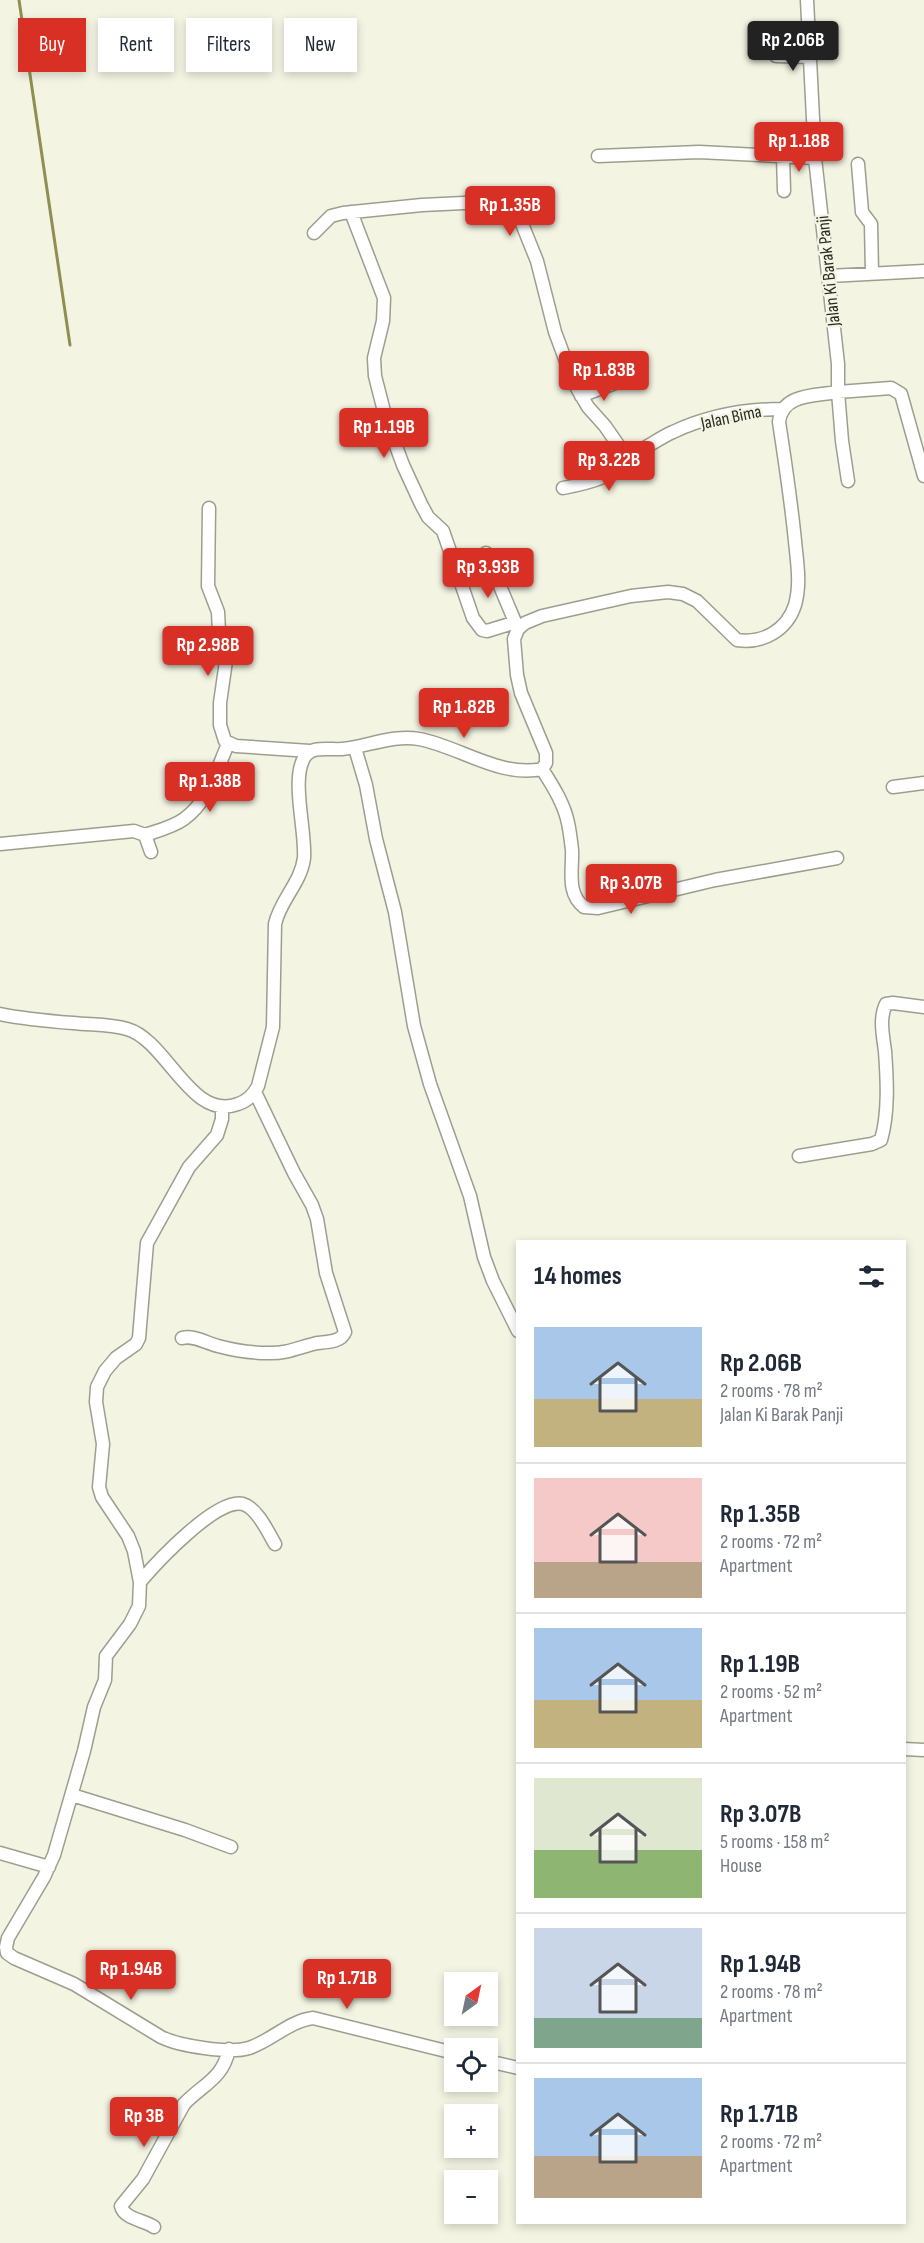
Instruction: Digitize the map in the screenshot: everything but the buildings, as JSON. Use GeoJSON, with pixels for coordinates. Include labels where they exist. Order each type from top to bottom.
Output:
{"type":"FeatureCollection","features":[{"type":"Feature","properties":{"kind":"street","name":"Jalan Ki Barak Panji"},"geometry":{"type":"LineString","coordinates":[[807,0],[815,158],[838,364],[838,392],[848,481]]}},
{"type":"Feature","properties":{"kind":"street"},"geometry":{"type":"LineString","coordinates":[[776,56],[811,57]]}},
{"type":"Feature","properties":{"kind":"street"},"geometry":{"type":"LineString","coordinates":[[597,156],[699,152],[815,158]]}},
{"type":"Feature","properties":{"kind":"street"},"geometry":{"type":"LineString","coordinates":[[783,156],[784,191]]}},
{"type":"Feature","properties":{"kind":"street"},"geometry":{"type":"LineString","coordinates":[[858,164],[862,212],[871,224],[872,273]]}},
{"type":"Feature","properties":{"kind":"street"},"geometry":{"type":"LineString","coordinates":[[314,233],[331,216],[351,212],[500,200],[510,203],[516,209],[537,261],[555,332],[581,396],[618,447],[623,452],[632,454]]}},
{"type":"Feature","properties":{"kind":"street"},"geometry":{"type":"LineString","coordinates":[[351,212],[384,298],[383,321],[374,357],[375,376],[386,419],[403,465],[425,511],[443,531],[473,618],[478,626],[487,631],[516,626],[542,616],[646,593],[668,592],[683,594],[698,601],[737,640],[753,640],[777,632],[792,611],[798,588],[790,496],[779,422],[783,409],[795,399],[838,392],[891,388],[901,394],[924,476]]}},
{"type":"Feature","properties":{"kind":"street"},"geometry":{"type":"LineString","coordinates":[[829,276],[924,271]]}},
{"type":"Feature","properties":{"kind":"street"},"geometry":{"type":"LineString","coordinates":[[581,396],[618,382]]}},
{"type":"Feature","properties":{"kind":"street","name":"Jalan Bima"},"geometry":{"type":"LineString","coordinates":[[563,488],[587,483],[608,475],[618,469],[632,454],[678,430],[751,409],[783,409]]}},
{"type":"Feature","properties":{"kind":"street"},"geometry":{"type":"LineString","coordinates":[[0,844],[134,831],[145,835],[183,820],[212,785],[228,744],[223,734],[220,714],[227,654],[219,632],[218,612],[208,586],[209,508]]}},
{"type":"Feature","properties":{"kind":"street"},"geometry":{"type":"LineString","coordinates":[[228,744],[310,751],[414,738],[478,760],[524,771],[542,769],[546,763],[546,753],[521,693],[517,675],[513,647],[516,626],[486,553]]}},
{"type":"Feature","properties":{"kind":"street"},"geometry":{"type":"LineString","coordinates":[[355,747],[395,912],[410,1005],[430,1084],[470,1196],[490,1273],[516,1327]]}},
{"type":"Feature","properties":{"kind":"street"},"geometry":{"type":"LineString","coordinates":[[0,1014],[133,1031],[153,1047],[198,1096],[222,1107],[242,1103],[255,1092],[263,1071],[273,1027],[273,960],[277,915],[299,877],[303,860],[304,842],[299,787],[301,765],[310,751]]}},
{"type":"Feature","properties":{"kind":"street"},"geometry":{"type":"LineString","coordinates":[[542,769],[557,793],[568,820],[572,851],[571,884],[577,900],[584,907],[598,908],[715,880],[837,858]]}},
{"type":"Feature","properties":{"kind":"street"},"geometry":{"type":"LineString","coordinates":[[893,787],[924,783]]}},
{"type":"Feature","properties":{"kind":"street"},"geometry":{"type":"LineString","coordinates":[[145,835],[150,852]]}},
{"type":"Feature","properties":{"kind":"street"},"geometry":{"type":"LineString","coordinates":[[799,1156],[872,1144],[881,1140],[886,1083],[883,1010],[886,1004],[892,1003],[924,1007]]}},
{"type":"Feature","properties":{"kind":"street"},"geometry":{"type":"LineString","coordinates":[[182,1338],[191,1337],[231,1348],[278,1353],[337,1340],[342,1338],[345,1332],[326,1273],[317,1219],[312,1205],[255,1092]]}},
{"type":"Feature","properties":{"kind":"street"},"geometry":{"type":"LineString","coordinates":[[222,1107],[222,1119],[217,1135],[189,1167],[161,1222],[147,1243],[139,1338],[136,1344],[110,1363],[97,1387],[96,1402],[103,1444],[99,1478],[100,1492],[128,1536],[134,1551],[140,1582],[136,1613],[106,1656],[105,1680],[94,1707],[72,1796],[49,1867],[8,1938],[4,1952],[74,1984],[176,2044],[198,2048],[248,2049],[300,2021],[313,2018],[444,2051]]}},
{"type":"Feature","properties":{"kind":"street"},"geometry":{"type":"LineString","coordinates":[[140,1582],[169,1550],[193,1529],[233,1504],[244,1504],[251,1509],[275,1544]]}},
{"type":"Feature","properties":{"kind":"street"},"geometry":{"type":"LineString","coordinates":[[906,1749],[924,1750]]}},
{"type":"Feature","properties":{"kind":"street"},"geometry":{"type":"LineString","coordinates":[[72,1796],[185,1830],[231,1847]]}},
{"type":"Feature","properties":{"kind":"street"},"geometry":{"type":"LineString","coordinates":[[0,1853],[49,1867]]}},
{"type":"Feature","properties":{"kind":"street"},"geometry":{"type":"LineString","coordinates":[[154,2227],[146,2221],[127,2215],[122,2211],[122,2206],[143,2180],[184,2104],[215,2079],[226,2061],[229,2049]]}},
{"type":"Feature","properties":{"kind":"street"},"geometry":{"type":"LineString","coordinates":[[498,2063],[516,2068]]}},
{"type":"Feature","properties":{"kind":"waterway"},"geometry":{"type":"LineString","coordinates":[[19,0],[70,345]]}}]}
